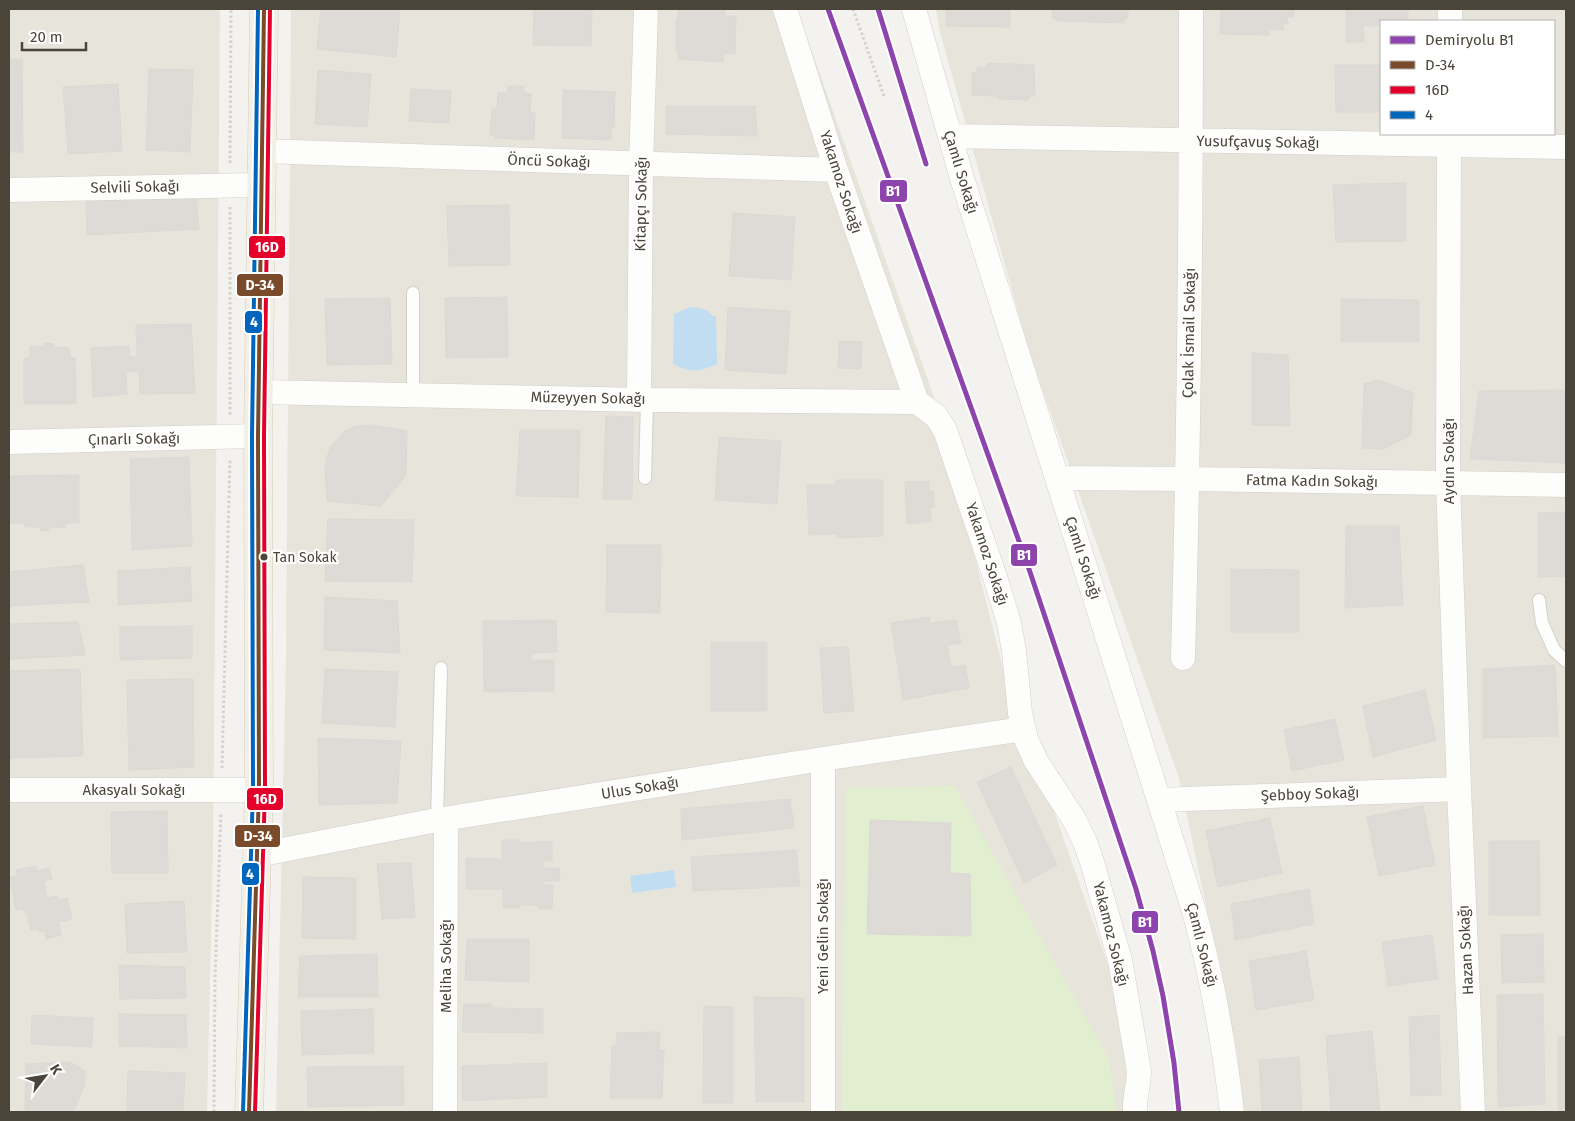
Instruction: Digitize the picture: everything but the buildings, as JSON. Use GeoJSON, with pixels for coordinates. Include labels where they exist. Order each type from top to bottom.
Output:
{"type":"FeatureCollection","features":[{"type":"Feature","properties":{"kind":"main road"},"geometry":{"type":"LineString","coordinates":[[249,1112],[259,790],[258,436],[264,9]]}},
{"type":"Feature","properties":{"kind":"street","name":"Kitapçı Sokağı"},"geometry":{"type":"LineString","coordinates":[[643,400],[641,164],[646,9]]}},
{"type":"Feature","properties":{"kind":"street","name":"Yakamoz Sokağı"},"geometry":{"type":"LineString","coordinates":[[785,9],[836,170],[917,402],[936,416],[946,430],[995,577],[1012,637],[1023,730],[1034,758],[1067,808],[1085,842],[1112,927],[1122,969],[1138,1067],[1139,1077],[1135,1112]]}},
{"type":"Feature","properties":{"kind":"street","name":"Çamlı Sokağı"},"geometry":{"type":"LineString","coordinates":[[914,9],[950,136],[1160,800],[1203,943],[1224,1047],[1232,1112]]}},
{"type":"Feature","properties":{"kind":"street","name":"Çolak İsmail Sokağı"},"geometry":{"type":"LineString","coordinates":[[1183,658],[1188,479],[1191,141],[1190,9]]}},
{"type":"Feature","properties":{"kind":"street","name":"Yusufçavuş Sokağı"},"geometry":{"type":"LineString","coordinates":[[950,136],[1191,141],[1449,139],[1566,146]]}},
{"type":"Feature","properties":{"kind":"street","name":"Aydın Sokağı"},"geometry":{"type":"LineString","coordinates":[[1449,139],[1448,483],[1459,788]]}},
{"type":"Feature","properties":{"kind":"street","name":"Öncü Sokağı"},"geometry":{"type":"LineString","coordinates":[[261,151],[836,170]]}},
{"type":"Feature","properties":{"kind":"street","name":"Selvili Sokağı"},"geometry":{"type":"LineString","coordinates":[[9,190],[261,185]]}},
{"type":"Feature","properties":{"kind":"street","name":"Müzeyyen Sokağı"},"geometry":{"type":"LineString","coordinates":[[259,392],[643,400],[917,402]]}},
{"type":"Feature","properties":{"kind":"street","name":"Çınarlı Sokağı"},"geometry":{"type":"LineString","coordinates":[[9,442],[258,436]]}},
{"type":"Feature","properties":{"kind":"street","name":"Fatma Kadın Sokağı"},"geometry":{"type":"LineString","coordinates":[[1058,478],[1566,485]]}},
{"type":"Feature","properties":{"kind":"street","name":"Ulus Sokağı"},"geometry":{"type":"LineString","coordinates":[[258,855],[441,820],[823,759],[1023,730]]}},
{"type":"Feature","properties":{"kind":"street","name":"Yeni Gelin Sokağı"},"geometry":{"type":"LineString","coordinates":[[823,759],[823,1112]]}},
{"type":"Feature","properties":{"kind":"street","name":"Şebboy Sokağı"},"geometry":{"type":"LineString","coordinates":[[1160,800],[1459,788]]}},
{"type":"Feature","properties":{"kind":"street","name":"Hazan Sokağı"},"geometry":{"type":"LineString","coordinates":[[1459,788],[1473,1112]]}},
{"type":"Feature","properties":{"kind":"street","name":"Akasyalı Sokağı"},"geometry":{"type":"LineString","coordinates":[[9,790],[259,790]]}},
{"type":"Feature","properties":{"kind":"street","name":"Meliha Sokağı"},"geometry":{"type":"LineString","coordinates":[[441,820],[445,1112]]}},
{"type":"Feature","properties":{"kind":"lane"},"geometry":{"type":"LineString","coordinates":[[413,293],[413,394]]}},
{"type":"Feature","properties":{"kind":"lane"},"geometry":{"type":"LineString","coordinates":[[643,400],[645,478]]}},
{"type":"Feature","properties":{"kind":"lane"},"geometry":{"type":"LineString","coordinates":[[1539,600],[1542,623],[1554,650],[1566,661]]}},
{"type":"Feature","properties":{"kind":"lane"},"geometry":{"type":"LineString","coordinates":[[441,668],[441,820]]}},
{"type":"Feature","properties":{"kind":"path"},"geometry":{"type":"LineString","coordinates":[[214,1112],[214,978],[222,790],[230,487],[231,9]]}},
{"type":"Feature","properties":{"kind":"path"},"geometry":{"type":"LineString","coordinates":[[853,9],[884,96]]}},
{"type":"Feature","properties":{"kind":"shaded area"},"geometry":{"type":"Polygon","coordinates":[[[9,9],[220,9],[213,848],[207,1112],[9,1112],[9,9]]]}},
{"type":"Feature","properties":{"kind":"shaded area"},"geometry":{"type":"Polygon","coordinates":[[[291,9],[797,9],[934,397],[1002,664],[1118,993],[1130,1112],[276,1112],[286,659],[291,9]]]}},
{"type":"Feature","properties":{"kind":"shaded area"},"geometry":{"type":"Polygon","coordinates":[[[936,9],[1566,9],[1566,1112],[1243,1112],[1237,1052],[1179,778],[1028,348],[940,32],[936,9]]]}},
{"type":"Feature","properties":{"kind":"green space"},"geometry":{"type":"Polygon","coordinates":[[[955,786],[1109,1059],[1117,1112],[842,1112],[846,788],[955,786]]]}},
{"type":"Feature","properties":{"kind":"water"},"geometry":{"type":"Polygon","coordinates":[[[691,307],[703,309],[712,316],[716,316],[717,364],[700,370],[685,369],[673,364],[674,314],[691,307]]]}},
{"type":"Feature","properties":{"kind":"water"},"geometry":{"type":"Polygon","coordinates":[[[674,870],[676,887],[632,893],[630,876],[674,870]]]}},
{"type":"Feature","properties":{"kind":"rail line","name":"B1"},"geometry":{"type":"LineString","coordinates":[[828,9],[1029,569],[1136,889],[1163,996],[1174,1063],[1179,1112]]}},
{"type":"Feature","properties":{"kind":"rail line","name":"B1"},"geometry":{"type":"LineString","coordinates":[[878,9],[926,164]]}},
{"type":"Feature","properties":{"kind":"transit line","name":"4"},"geometry":{"type":"LineString","coordinates":[[243,1112],[253,790],[252,436],[258,9]]}},
{"type":"Feature","properties":{"kind":"transit line","name":"D-34"},"geometry":{"type":"LineString","coordinates":[[249,1112],[259,790],[258,436],[264,9]]}},
{"type":"Feature","properties":{"kind":"transit line","name":"16D"},"geometry":{"type":"LineString","coordinates":[[255,1112],[265,790],[264,436],[270,9]]}},
{"type":"Feature","properties":{"kind":"place","name":"Tan Sokak"},"geometry":{"type":"Point","coordinates":[264,557]}}]}
